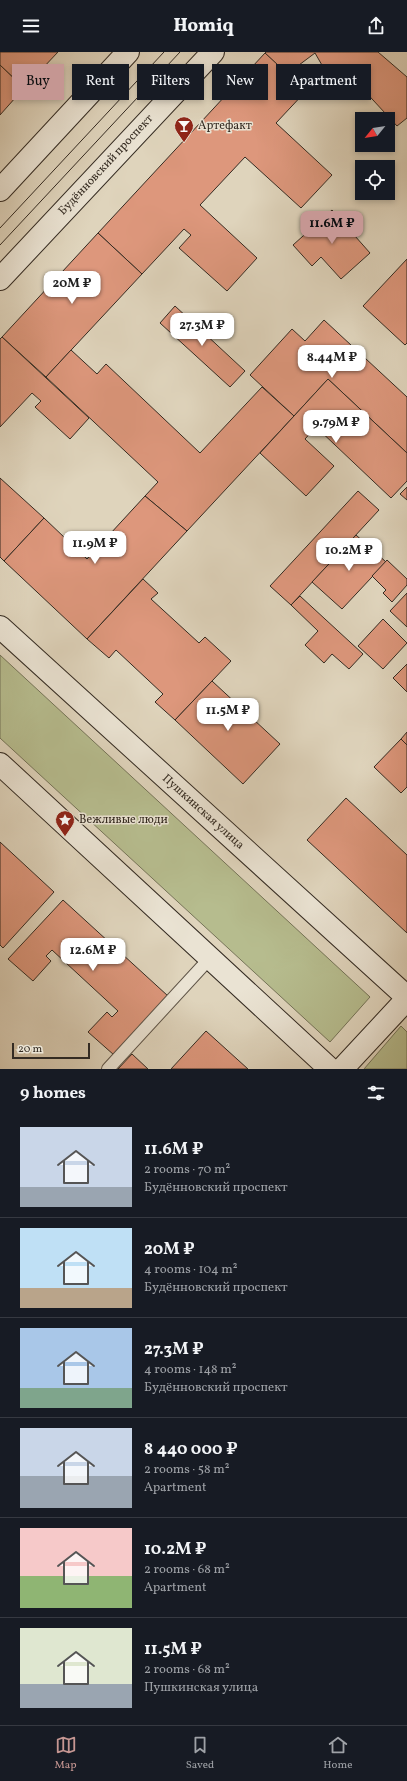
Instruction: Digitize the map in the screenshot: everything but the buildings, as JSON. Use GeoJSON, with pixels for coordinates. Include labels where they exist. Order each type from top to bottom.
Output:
{"type":"FeatureCollection","features":[{"type":"Feature","properties":{"kind":"street"},"geometry":{"type":"LineString","coordinates":[[0,190],[128,52]]}},
{"type":"Feature","properties":{"kind":"street","name":"Будённовский проспект"},"geometry":{"type":"LineString","coordinates":[[0,279],[213,52]]}},
{"type":"Feature","properties":{"kind":"street","name":"Пушкинская улица"},"geometry":{"type":"LineString","coordinates":[[0,627],[407,998]]}},
{"type":"Feature","properties":{"kind":"street"},"geometry":{"type":"LineString","coordinates":[[0,764],[330,1069]]}},
{"type":"Feature","properties":{"kind":"street"},"geometry":{"type":"LineString","coordinates":[[342,1069],[407,998]]}},
{"type":"Feature","properties":{"kind":"lane"},"geometry":{"type":"LineString","coordinates":[[108,1069],[210,958]]}},
{"type":"Feature","properties":{"kind":"green space"},"geometry":{"type":"Polygon","coordinates":[[[0,655],[370,997],[330,1042],[0,738],[0,655]]]}},
{"type":"Feature","properties":{"kind":"green space"},"geometry":{"type":"Polygon","coordinates":[[[401,1026],[407,1032],[407,1069],[364,1069],[401,1026]]]}},
{"type":"Feature","properties":{"kind":"tram line"},"geometry":{"type":"LineString","coordinates":[[0,228],[164,52]]}},
{"type":"Feature","properties":{"kind":"tram line"},"geometry":{"type":"LineString","coordinates":[[0,245],[180,52]]}},
{"type":"Feature","properties":{"kind":"place","name":"Артефакт"},"geometry":{"type":"Point","coordinates":[184,143]}},
{"type":"Feature","properties":{"kind":"place","name":"Вежливые люди"},"geometry":{"type":"Point","coordinates":[65,837]}}]}
